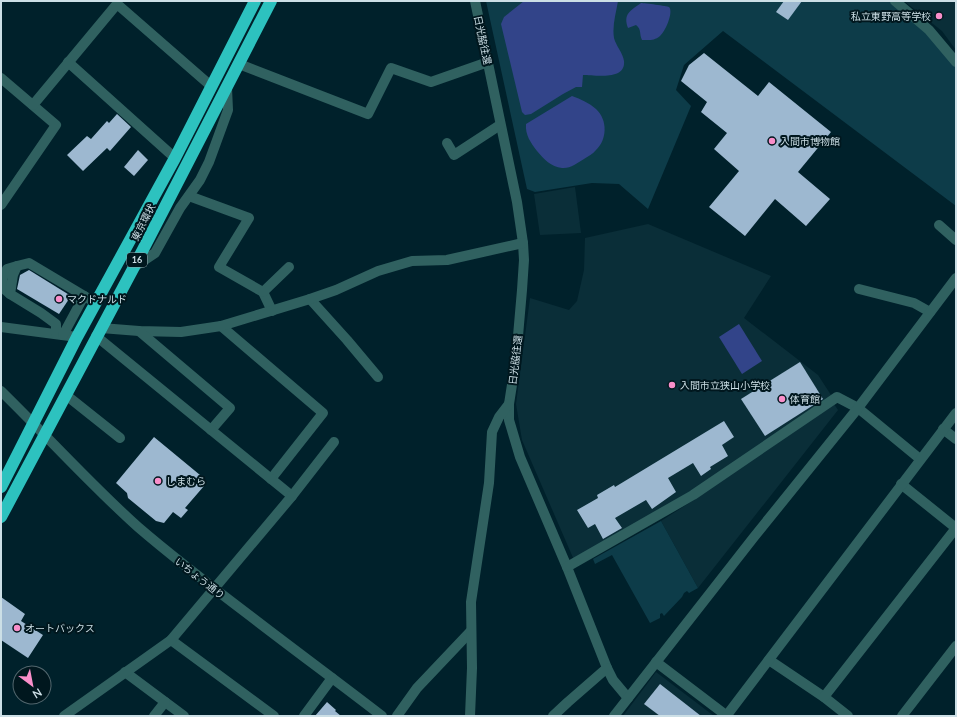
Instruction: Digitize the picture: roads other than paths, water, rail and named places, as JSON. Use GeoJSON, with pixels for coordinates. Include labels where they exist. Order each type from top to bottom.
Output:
{"type":"FeatureCollection","features":[{"type":"Feature","properties":{"kind":"highway","name":"東京環状"},"geometry":{"type":"LineString","coordinates":[[1,487],[77,337],[176,158],[255,1]]}},
{"type":"Feature","properties":{"kind":"highway","name":"東京環状"},"geometry":{"type":"LineString","coordinates":[[1,518],[134,267],[271,1]]}},
{"type":"Feature","properties":{"kind":"street","name":"日光脇往還"},"geometry":{"type":"LineString","coordinates":[[475,1],[517,202],[523,243],[524,260],[521,299],[516,359],[508,404],[509,420],[520,457],[567,567],[607,668],[613,680],[628,698]]}},
{"type":"Feature","properties":{"kind":"street"},"geometry":{"type":"LineString","coordinates":[[894,1],[932,33],[956,62]]}},
{"type":"Feature","properties":{"kind":"street"},"geometry":{"type":"LineString","coordinates":[[33,105],[117,4],[125,5],[211,86]]}},
{"type":"Feature","properties":{"kind":"street"},"geometry":{"type":"LineString","coordinates":[[68,62],[176,158]]}},
{"type":"Feature","properties":{"kind":"street"},"geometry":{"type":"LineString","coordinates":[[239,64],[368,114],[391,68],[431,82],[488,62]]}},
{"type":"Feature","properties":{"kind":"street"},"geometry":{"type":"LineString","coordinates":[[1,78],[56,125],[1,205]]}},
{"type":"Feature","properties":{"kind":"street"},"geometry":{"type":"LineString","coordinates":[[134,267],[155,253],[180,208],[200,180],[209,162],[228,110],[227,88]]}},
{"type":"Feature","properties":{"kind":"street"},"geometry":{"type":"LineString","coordinates":[[447,143],[454,155],[500,125]]}},
{"type":"Feature","properties":{"kind":"street"},"geometry":{"type":"LineString","coordinates":[[189,196],[249,218],[219,267],[263,292],[272,311]]}},
{"type":"Feature","properties":{"kind":"street"},"geometry":{"type":"LineString","coordinates":[[939,225],[956,240]]}},
{"type":"Feature","properties":{"kind":"street"},"geometry":{"type":"LineString","coordinates":[[99,332],[181,332],[221,326],[310,300],[378,271],[412,261],[447,260],[523,243]]}},
{"type":"Feature","properties":{"kind":"street"},"geometry":{"type":"LineString","coordinates":[[59,335],[56,324],[10,294],[13,275],[17,266],[29,263],[96,303]]}},
{"type":"Feature","properties":{"kind":"street"},"geometry":{"type":"LineString","coordinates":[[263,292],[289,267]]}},
{"type":"Feature","properties":{"kind":"street"},"geometry":{"type":"LineString","coordinates":[[614,716],[754,537],[858,408],[930,312],[953,289],[956,278]]}},
{"type":"Feature","properties":{"kind":"street"},"geometry":{"type":"LineString","coordinates":[[859,289],[914,303],[930,312]]}},
{"type":"Feature","properties":{"kind":"street"},"geometry":{"type":"LineString","coordinates":[[59,335],[84,296]]}},
{"type":"Feature","properties":{"kind":"street"},"geometry":{"type":"LineString","coordinates":[[310,300],[347,340],[378,377]]}},
{"type":"Feature","properties":{"kind":"street"},"geometry":{"type":"LineString","coordinates":[[221,326],[323,413],[271,479]]}},
{"type":"Feature","properties":{"kind":"street"},"geometry":{"type":"LineString","coordinates":[[1,327],[77,337]]}},
{"type":"Feature","properties":{"kind":"street"},"geometry":{"type":"LineString","coordinates":[[139,331],[230,408],[211,430]]}},
{"type":"Feature","properties":{"kind":"street"},"geometry":{"type":"LineString","coordinates":[[99,332],[211,430],[292,496]]}},
{"type":"Feature","properties":{"kind":"street","name":"いちょう通り"},"geometry":{"type":"LineString","coordinates":[[1,391],[34,423],[81,474],[174,557],[382,716]]}},
{"type":"Feature","properties":{"kind":"street"},"geometry":{"type":"LineString","coordinates":[[66,395],[120,438]]}},
{"type":"Feature","properties":{"kind":"street"},"geometry":{"type":"LineString","coordinates":[[567,567],[693,495],[837,397],[858,408],[920,460]]}},
{"type":"Feature","properties":{"kind":"street"},"geometry":{"type":"LineString","coordinates":[[470,716],[472,668],[471,602],[489,483],[492,432],[499,417],[508,404]]}},
{"type":"Feature","properties":{"kind":"street"},"geometry":{"type":"LineString","coordinates":[[656,662],[727,716],[956,413]]}},
{"type":"Feature","properties":{"kind":"street"},"geometry":{"type":"LineString","coordinates":[[943,429],[956,439]]}},
{"type":"Feature","properties":{"kind":"street"},"geometry":{"type":"LineString","coordinates":[[64,716],[171,640],[292,496],[334,442]]}},
{"type":"Feature","properties":{"kind":"street"},"geometry":{"type":"LineString","coordinates":[[824,697],[956,528],[901,484]]}},
{"type":"Feature","properties":{"kind":"street"},"geometry":{"type":"LineString","coordinates":[[397,716],[417,688],[471,631]]}},
{"type":"Feature","properties":{"kind":"street"},"geometry":{"type":"LineString","coordinates":[[171,640],[274,716]]}},
{"type":"Feature","properties":{"kind":"street"},"geometry":{"type":"LineString","coordinates":[[902,716],[956,646]]}},
{"type":"Feature","properties":{"kind":"street"},"geometry":{"type":"LineString","coordinates":[[769,660],[824,697],[848,716]]}},
{"type":"Feature","properties":{"kind":"street"},"geometry":{"type":"LineString","coordinates":[[553,716],[607,668]]}},
{"type":"Feature","properties":{"kind":"street"},"geometry":{"type":"LineString","coordinates":[[124,672],[184,716]]}},
{"type":"Feature","properties":{"kind":"street"},"geometry":{"type":"LineString","coordinates":[[304,716],[332,678]]}},
{"type":"Feature","properties":{"kind":"street"},"geometry":{"type":"LineString","coordinates":[[154,716],[165,702]]}},
{"type":"Feature","properties":{"kind":"water"},"geometry":{"type":"Polygon","coordinates":[[[524,1],[618,1],[614,20],[614,38],[624,61],[620,72],[608,76],[583,75],[582,87],[576,87],[531,114],[525,115],[522,112],[501,24],[504,17],[524,1]]]}},
{"type":"Feature","properties":{"kind":"water"},"geometry":{"type":"Polygon","coordinates":[[[641,3],[669,7],[670,17],[662,34],[656,39],[642,40],[639,29],[636,25],[628,28],[626,19],[628,13],[641,3]]]}},
{"type":"Feature","properties":{"kind":"water"},"geometry":{"type":"Polygon","coordinates":[[[572,96],[588,103],[596,109],[603,119],[605,130],[600,146],[593,153],[568,168],[562,168],[545,160],[537,151],[527,135],[526,124],[572,96]]]}},
{"type":"Feature","properties":{"kind":"water"},"geometry":{"type":"Polygon","coordinates":[[[739,324],[762,361],[742,374],[719,337],[739,324]]]}},
{"type":"Feature","properties":{"kind":"place","name":"私立東野高等学校"},"geometry":{"type":"Point","coordinates":[939,16]}},
{"type":"Feature","properties":{"kind":"place","name":"入間市博物館"},"geometry":{"type":"Point","coordinates":[772,141]}},
{"type":"Feature","properties":{"kind":"place","name":"マクドナルド"},"geometry":{"type":"Point","coordinates":[59,299]}},
{"type":"Feature","properties":{"kind":"place","name":"入間市立狭山小学校"},"geometry":{"type":"Point","coordinates":[672,385]}},
{"type":"Feature","properties":{"kind":"place","name":"体育館"},"geometry":{"type":"Point","coordinates":[782,399]}},
{"type":"Feature","properties":{"kind":"place","name":"しまむら"},"geometry":{"type":"Point","coordinates":[158,481]}},
{"type":"Feature","properties":{"kind":"place","name":"オートバックス"},"geometry":{"type":"Point","coordinates":[17,628]}}]}
